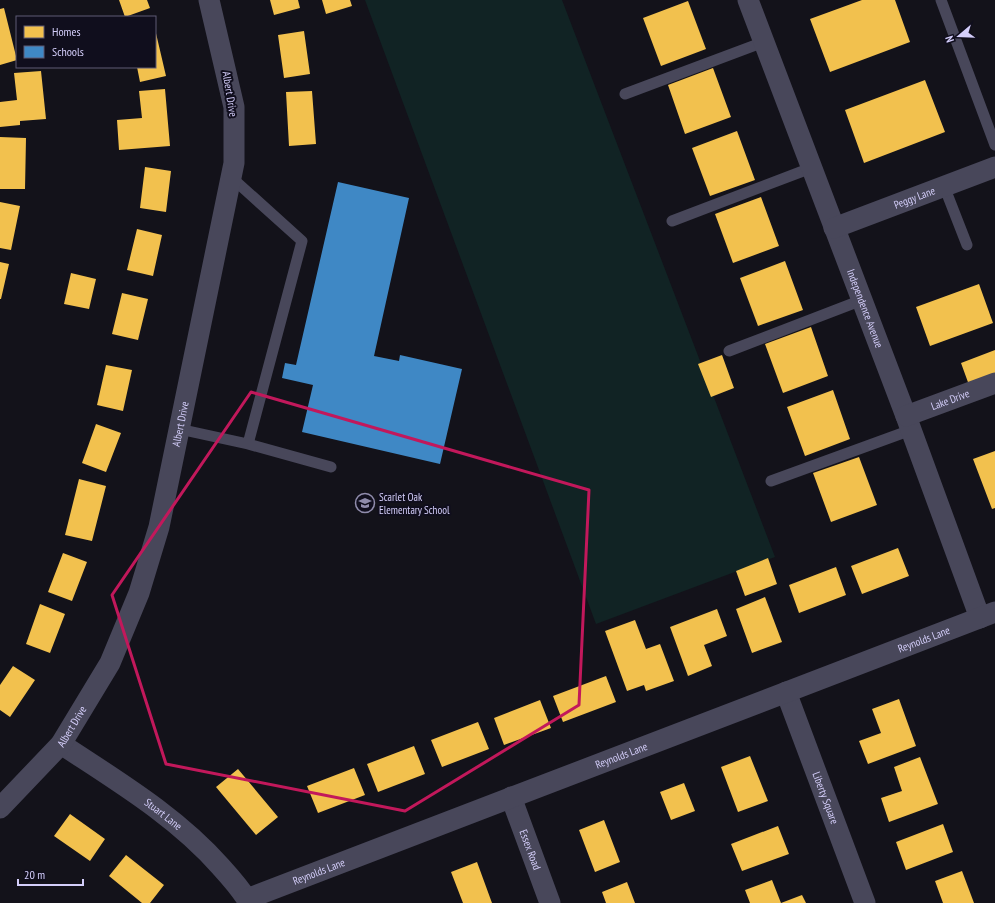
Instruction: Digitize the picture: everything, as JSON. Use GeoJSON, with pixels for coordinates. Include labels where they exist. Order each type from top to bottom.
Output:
{"type":"FeatureCollection","features":[{"type":"Feature","properties":{"kind":"street","name":"Albert Drive"},"geometry":{"type":"LineString","coordinates":[[0,808],[61,744],[110,663],[139,593],[159,527],[234,163],[234,107],[209,0]]}},
{"type":"Feature","properties":{"kind":"street","name":"Independence Avenue"},"geometry":{"type":"LineString","coordinates":[[748,0],[908,423],[988,615]]}},
{"type":"Feature","properties":{"kind":"street","name":"Peggy Lane"},"geometry":{"type":"LineString","coordinates":[[834,228],[995,167]]}},
{"type":"Feature","properties":{"kind":"street","name":"Lake Drive"},"geometry":{"type":"LineString","coordinates":[[908,423],[995,383]]}},
{"type":"Feature","properties":{"kind":"street","name":"Reynolds Lane"},"geometry":{"type":"LineString","coordinates":[[248,901],[511,797],[988,615]]}},
{"type":"Feature","properties":{"kind":"street","name":"Liberty Square"},"geometry":{"type":"LineString","coordinates":[[786,692],[865,903]]}},
{"type":"Feature","properties":{"kind":"street","name":"Stuart Lane"},"geometry":{"type":"LineString","coordinates":[[61,744],[130,789],[178,825],[212,856],[248,901]]}},
{"type":"Feature","properties":{"kind":"street","name":"Essex Road"},"geometry":{"type":"LineString","coordinates":[[511,797],[550,903]]}},
{"type":"Feature","properties":{"kind":"lane"},"geometry":{"type":"LineString","coordinates":[[941,0],[995,145]]}},
{"type":"Feature","properties":{"kind":"lane"},"geometry":{"type":"LineString","coordinates":[[625,94],[764,42]]}},
{"type":"Feature","properties":{"kind":"lane"},"geometry":{"type":"LineString","coordinates":[[672,220],[811,168]]}},
{"type":"Feature","properties":{"kind":"lane"},"geometry":{"type":"LineString","coordinates":[[231,177],[302,241],[248,444]]}},
{"type":"Feature","properties":{"kind":"lane"},"geometry":{"type":"LineString","coordinates":[[944,186],[967,246]]}},
{"type":"Feature","properties":{"kind":"lane"},"geometry":{"type":"LineString","coordinates":[[729,351],[862,300]]}},
{"type":"Feature","properties":{"kind":"lane"},"geometry":{"type":"LineString","coordinates":[[771,480],[908,423]]}},
{"type":"Feature","properties":{"kind":"lane"},"geometry":{"type":"LineString","coordinates":[[179,429],[248,444],[332,467]]}},
{"type":"Feature","properties":{"kind":"highlighted area"},"geometry":{"type":"Polygon","coordinates":[[[251,392],[589,490],[579,705],[405,811],[166,764],[112,595],[251,392]]]}},
{"type":"Feature","properties":{"kind":"shaded area"},"geometry":{"type":"Polygon","coordinates":[[[365,0],[562,0],[775,557],[596,624],[365,0]]]}},
{"type":"Feature","properties":{"kind":"building: Homes"},"geometry":{"type":"Polygon","coordinates":[[[119,0],[147,0],[150,8],[125,16],[119,0]]]}},
{"type":"Feature","properties":{"kind":"building: Homes"},"geometry":{"type":"Polygon","coordinates":[[[270,0],[298,0],[300,8],[274,15],[270,0]]]}},
{"type":"Feature","properties":{"kind":"building: Homes"},"geometry":{"type":"Polygon","coordinates":[[[322,0],[350,0],[352,6],[326,14],[322,0]]]}},
{"type":"Feature","properties":{"kind":"building: Homes"},"geometry":{"type":"Polygon","coordinates":[[[862,0],[895,0],[910,42],[830,72],[810,19],[862,0]]]}},
{"type":"Feature","properties":{"kind":"building: Homes"},"geometry":{"type":"Polygon","coordinates":[[[688,1],[706,49],[661,66],[643,18],[688,1]]]}},
{"type":"Feature","properties":{"kind":"building: Homes"},"geometry":{"type":"Polygon","coordinates":[[[4,8],[16,60],[0,65],[0,9],[4,8]]]}},
{"type":"Feature","properties":{"kind":"building: Homes"},"geometry":{"type":"Polygon","coordinates":[[[304,31],[310,74],[284,78],[278,35],[304,31]]]}},
{"type":"Feature","properties":{"kind":"building: Homes"},"geometry":{"type":"Polygon","coordinates":[[[156,33],[166,76],[140,82],[137,68],[156,68],[156,33]]]}},
{"type":"Feature","properties":{"kind":"building: Homes"},"geometry":{"type":"Polygon","coordinates":[[[713,68],[731,117],[685,134],[668,85],[713,68]]]}},
{"type":"Feature","properties":{"kind":"building: Homes"},"geometry":{"type":"Polygon","coordinates":[[[41,71],[46,119],[20,121],[20,125],[0,127],[0,102],[17,100],[14,73],[41,71]]]}},
{"type":"Feature","properties":{"kind":"building: Homes"},"geometry":{"type":"Polygon","coordinates":[[[925,80],[945,132],[864,163],[845,110],[925,80]]]}},
{"type":"Feature","properties":{"kind":"building: Homes"},"geometry":{"type":"Polygon","coordinates":[[[165,89],[170,146],[119,150],[117,120],[142,118],[139,91],[165,89]]]}},
{"type":"Feature","properties":{"kind":"building: Homes"},"geometry":{"type":"Polygon","coordinates":[[[312,91],[316,144],[289,146],[286,92],[312,91]]]}},
{"type":"Feature","properties":{"kind":"building: Homes"},"geometry":{"type":"Polygon","coordinates":[[[737,131],[755,180],[710,196],[692,148],[737,131]]]}},
{"type":"Feature","properties":{"kind":"building: Homes"},"geometry":{"type":"Polygon","coordinates":[[[0,137],[26,138],[25,189],[0,189],[0,137]]]}},
{"type":"Feature","properties":{"kind":"building: Homes"},"geometry":{"type":"Polygon","coordinates":[[[145,167],[171,171],[166,212],[140,208],[145,167]]]}},
{"type":"Feature","properties":{"kind":"building: Homes"},"geometry":{"type":"Polygon","coordinates":[[[761,197],[779,246],[733,263],[715,214],[761,197]]]}},
{"type":"Feature","properties":{"kind":"building: Homes"},"geometry":{"type":"Polygon","coordinates":[[[0,202],[20,206],[11,250],[0,248],[0,202]]]}},
{"type":"Feature","properties":{"kind":"building: Homes"},"geometry":{"type":"Polygon","coordinates":[[[137,229],[162,235],[153,276],[127,270],[137,229]]]}},
{"type":"Feature","properties":{"kind":"building: Homes"},"geometry":{"type":"Polygon","coordinates":[[[785,261],[803,310],[758,326],[740,278],[785,261]]]}},
{"type":"Feature","properties":{"kind":"building: Homes"},"geometry":{"type":"Polygon","coordinates":[[[0,262],[9,264],[1,299],[0,299],[0,262]]]}},
{"type":"Feature","properties":{"kind":"building: Homes"},"geometry":{"type":"Polygon","coordinates":[[[71,273],[96,279],[89,309],[64,304],[71,273]]]}},
{"type":"Feature","properties":{"kind":"building: Homes"},"geometry":{"type":"Polygon","coordinates":[[[979,284],[993,323],[930,346],[916,307],[979,284]]]}},
{"type":"Feature","properties":{"kind":"building: Homes"},"geometry":{"type":"Polygon","coordinates":[[[122,293],[148,299],[138,340],[112,334],[122,293]]]}},
{"type":"Feature","properties":{"kind":"building: Homes"},"geometry":{"type":"Polygon","coordinates":[[[811,327],[828,376],[783,393],[765,344],[811,327]]]}},
{"type":"Feature","properties":{"kind":"building: Homes"},"geometry":{"type":"Polygon","coordinates":[[[995,350],[995,375],[969,385],[961,363],[995,350]]]}},
{"type":"Feature","properties":{"kind":"building: Homes"},"geometry":{"type":"Polygon","coordinates":[[[722,355],[734,388],[711,397],[698,364],[722,355]]]}},
{"type":"Feature","properties":{"kind":"building: Homes"},"geometry":{"type":"Polygon","coordinates":[[[106,365],[132,370],[123,411],[97,405],[106,365]]]}},
{"type":"Feature","properties":{"kind":"building: Homes"},"geometry":{"type":"Polygon","coordinates":[[[833,390],[850,439],[805,456],[787,407],[833,390]]]}},
{"type":"Feature","properties":{"kind":"building: Homes"},"geometry":{"type":"Polygon","coordinates":[[[96,424],[121,433],[106,472],[82,463],[96,424]]]}},
{"type":"Feature","properties":{"kind":"building: Homes"},"geometry":{"type":"Polygon","coordinates":[[[995,451],[995,508],[992,509],[973,459],[995,451]]]}},
{"type":"Feature","properties":{"kind":"building: Homes"},"geometry":{"type":"Polygon","coordinates":[[[859,457],[877,505],[831,522],[813,473],[859,457]]]}},
{"type":"Feature","properties":{"kind":"building: Homes"},"geometry":{"type":"Polygon","coordinates":[[[79,479],[106,486],[92,541],[65,535],[79,479]]]}},
{"type":"Feature","properties":{"kind":"building: Homes"},"geometry":{"type":"Polygon","coordinates":[[[898,548],[909,576],[862,594],[851,566],[898,548]]]}},
{"type":"Feature","properties":{"kind":"building: Homes"},"geometry":{"type":"Polygon","coordinates":[[[63,553],[87,562],[72,601],[48,592],[63,553]]]}},
{"type":"Feature","properties":{"kind":"building: Homes"},"geometry":{"type":"Polygon","coordinates":[[[768,558],[777,584],[745,596],[736,571],[768,558]]]}},
{"type":"Feature","properties":{"kind":"building: Homes"},"geometry":{"type":"Polygon","coordinates":[[[836,567],[846,595],[799,613],[789,585],[836,567]]]}},
{"type":"Feature","properties":{"kind":"building: Homes"},"geometry":{"type":"Polygon","coordinates":[[[765,597],[782,642],[752,653],[736,609],[765,597]]]}},
{"type":"Feature","properties":{"kind":"building: Homes"},"geometry":{"type":"Polygon","coordinates":[[[40,604],[65,614],[50,653],[26,644],[40,604]]]}},
{"type":"Feature","properties":{"kind":"building: Homes"},"geometry":{"type":"Polygon","coordinates":[[[717,609],[727,636],[704,645],[712,666],[688,676],[670,627],[717,609]]]}},
{"type":"Feature","properties":{"kind":"building: Homes"},"geometry":{"type":"Polygon","coordinates":[[[635,620],[646,649],[660,644],[674,681],[646,691],[644,685],[627,691],[605,631],[635,620]]]}},
{"type":"Feature","properties":{"kind":"building: Homes"},"geometry":{"type":"Polygon","coordinates":[[[13,666],[35,680],[10,717],[0,710],[0,685],[13,666]]]}},
{"type":"Feature","properties":{"kind":"building: Homes"},"geometry":{"type":"Polygon","coordinates":[[[606,676],[616,702],[563,722],[553,696],[606,676]]]}},
{"type":"Feature","properties":{"kind":"building: Homes"},"geometry":{"type":"Polygon","coordinates":[[[899,699],[916,746],[868,764],[859,741],[881,733],[872,709],[899,699]]]}},
{"type":"Feature","properties":{"kind":"building: Homes"},"geometry":{"type":"Polygon","coordinates":[[[540,700],[551,728],[504,745],[494,718],[540,700]]]}},
{"type":"Feature","properties":{"kind":"building: Homes"},"geometry":{"type":"Polygon","coordinates":[[[478,722],[489,749],[442,767],[431,740],[478,722]]]}},
{"type":"Feature","properties":{"kind":"building: Homes"},"geometry":{"type":"Polygon","coordinates":[[[414,746],[425,774],[378,792],[367,764],[414,746]]]}},
{"type":"Feature","properties":{"kind":"building: Homes"},"geometry":{"type":"Polygon","coordinates":[[[750,756],[768,801],[738,812],[721,767],[750,756]]]}},
{"type":"Feature","properties":{"kind":"building: Homes"},"geometry":{"type":"Polygon","coordinates":[[[920,757],[938,804],[889,822],[881,798],[902,791],[894,767],[920,757]]]}},
{"type":"Feature","properties":{"kind":"building: Homes"},"geometry":{"type":"Polygon","coordinates":[[[354,768],[365,795],[318,813],[307,786],[354,768]]]}},
{"type":"Feature","properties":{"kind":"building: Homes"},"geometry":{"type":"Polygon","coordinates":[[[238,769],[278,817],[256,835],[216,787],[238,769]]]}},
{"type":"Feature","properties":{"kind":"building: Homes"},"geometry":{"type":"Polygon","coordinates":[[[684,783],[695,811],[671,820],[660,792],[684,783]]]}},
{"type":"Feature","properties":{"kind":"building: Homes"},"geometry":{"type":"Polygon","coordinates":[[[70,814],[105,839],[90,861],[54,836],[70,814]]]}},
{"type":"Feature","properties":{"kind":"building: Homes"},"geometry":{"type":"Polygon","coordinates":[[[604,820],[620,862],[595,872],[579,830],[604,820]]]}},
{"type":"Feature","properties":{"kind":"building: Homes"},"geometry":{"type":"Polygon","coordinates":[[[943,824],[953,852],[906,870],[896,842],[943,824]]]}},
{"type":"Feature","properties":{"kind":"building: Homes"},"geometry":{"type":"Polygon","coordinates":[[[778,826],[789,854],[742,871],[731,844],[778,826]]]}},
{"type":"Feature","properties":{"kind":"building: Homes"},"geometry":{"type":"Polygon","coordinates":[[[126,855],[164,885],[150,903],[142,903],[109,876],[126,855]]]}},
{"type":"Feature","properties":{"kind":"building: Homes"},"geometry":{"type":"Polygon","coordinates":[[[477,862],[492,903],[463,903],[451,872],[477,862]]]}},
{"type":"Feature","properties":{"kind":"building: Homes"},"geometry":{"type":"Polygon","coordinates":[[[962,871],[974,903],[943,903],[935,881],[962,871]]]}},
{"type":"Feature","properties":{"kind":"building: Homes"},"geometry":{"type":"Polygon","coordinates":[[[772,880],[781,903],[750,903],[745,890],[772,880]]]}},
{"type":"Feature","properties":{"kind":"building: Homes"},"geometry":{"type":"Polygon","coordinates":[[[627,882],[635,903],[606,903],[602,892],[627,882]]]}},
{"type":"Feature","properties":{"kind":"building: Homes"},"geometry":{"type":"Polygon","coordinates":[[[802,895],[806,903],[781,903],[802,895]]]}},
{"type":"Feature","properties":{"kind":"building: Schools"},"geometry":{"type":"Polygon","coordinates":[[[338,182],[409,198],[374,356],[399,361],[400,355],[462,369],[440,464],[302,432],[313,385],[282,378],[285,363],[296,365],[338,182]]]}},
{"type":"Feature","properties":{"kind":"place","name":"Scarlet Oak Elementary School"},"geometry":{"type":"Point","coordinates":[365,503]}}]}
